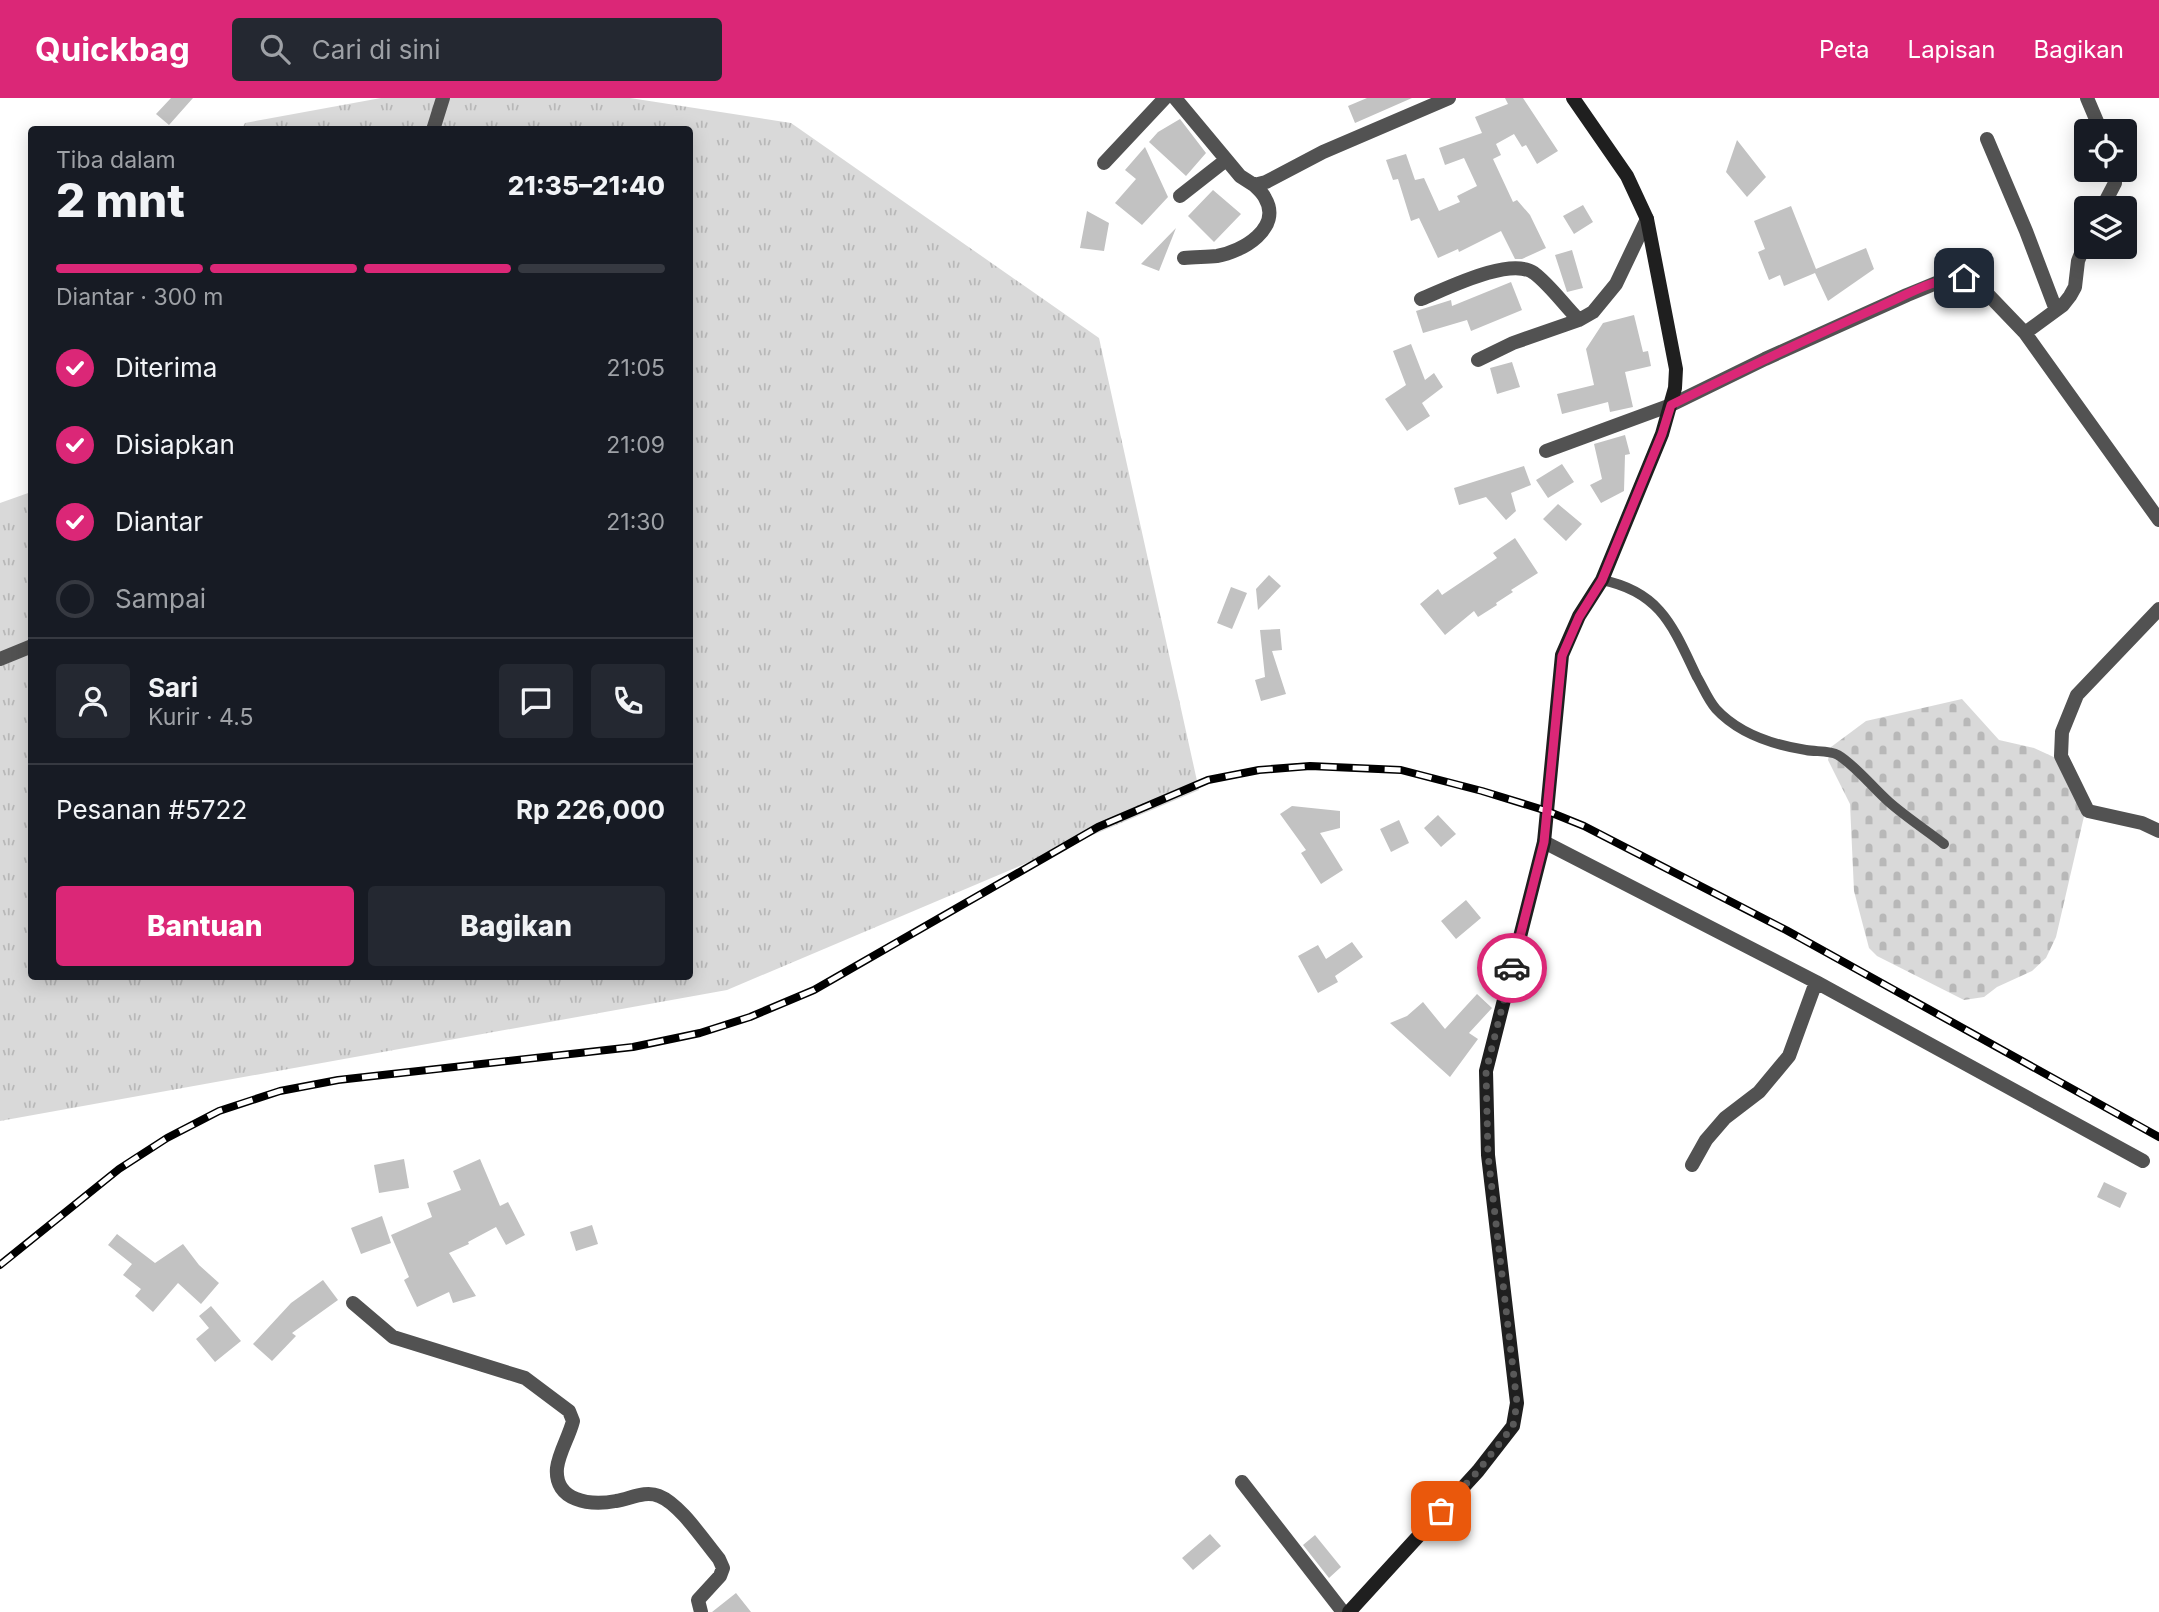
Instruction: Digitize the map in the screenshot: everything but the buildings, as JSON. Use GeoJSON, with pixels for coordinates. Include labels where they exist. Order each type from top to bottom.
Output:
{"type":"FeatureCollection","features":[{"type":"Feature","properties":{"kind":"street"},"geometry":{"type":"LineString","coordinates":[[434,126],[443,98]]}},
{"type":"Feature","properties":{"kind":"street"},"geometry":{"type":"LineString","coordinates":[[1104,163],[1166,98]]}},
{"type":"Feature","properties":{"kind":"street"},"geometry":{"type":"LineString","coordinates":[[1175,98],[1244,181],[1254,186],[1265,198],[1270,212],[1268,223],[1257,238],[1219,256],[1184,258]]}},
{"type":"Feature","properties":{"kind":"street"},"geometry":{"type":"LineString","coordinates":[[1254,186],[1323,152],[1449,98]]}},
{"type":"Feature","properties":{"kind":"street"},"geometry":{"type":"LineString","coordinates":[[1349,1612],[1478,1471],[1513,1426],[1517,1403],[1488,1155],[1486,1071],[1544,842],[1562,656],[1579,617],[1602,580],[1662,434],[1675,388],[1676,369],[1647,219],[1627,176],[1573,98]]}},
{"type":"Feature","properties":{"kind":"street"},"geometry":{"type":"LineString","coordinates":[[2087,98],[2096,119]]}},
{"type":"Feature","properties":{"kind":"street"},"geometry":{"type":"LineString","coordinates":[[1987,139],[2056,310]]}},
{"type":"Feature","properties":{"kind":"street"},"geometry":{"type":"LineString","coordinates":[[1180,196],[1226,160]]}},
{"type":"Feature","properties":{"kind":"street"},"geometry":{"type":"LineString","coordinates":[[1478,360],[1513,342],[1578,320],[1593,312],[1608,297],[1647,219]]}},
{"type":"Feature","properties":{"kind":"street"},"geometry":{"type":"LineString","coordinates":[[2025,334],[2070,296],[2075,287],[2079,259]]}},
{"type":"Feature","properties":{"kind":"street"},"geometry":{"type":"LineString","coordinates":[[1421,299],[1498,269],[1519,268],[1532,272],[1578,320]]}},
{"type":"Feature","properties":{"kind":"street"},"geometry":{"type":"LineString","coordinates":[[1546,451],[1671,405],[1800,343],[1946,279],[1964,278],[1977,283],[2025,334],[2159,520]]}},
{"type":"Feature","properties":{"kind":"street"},"geometry":{"type":"LineString","coordinates":[[2159,609],[2077,695],[2062,732],[2060,757],[2088,811],[2142,823],[2159,831]]}},
{"type":"Feature","properties":{"kind":"street"},"geometry":{"type":"LineString","coordinates":[[0,659],[28,648]]}},
{"type":"Feature","properties":{"kind":"street"},"geometry":{"type":"LineString","coordinates":[[1544,842],[1816,982],[2143,1161]]}},
{"type":"Feature","properties":{"kind":"street"},"geometry":{"type":"LineString","coordinates":[[1692,1165],[1706,1140],[1725,1118],[1759,1092],[1789,1056],[1816,982]]}},
{"type":"Feature","properties":{"kind":"street"},"geometry":{"type":"LineString","coordinates":[[353,1303],[393,1337],[525,1378],[569,1410],[573,1421],[558,1464],[558,1482],[562,1492],[590,1502],[609,1503],[650,1494],[669,1502],[719,1559],[723,1568],[720,1576],[698,1600],[701,1612]]}},
{"type":"Feature","properties":{"kind":"street"},"geometry":{"type":"LineString","coordinates":[[1242,1482],[1343,1612]]}},
{"type":"Feature","properties":{"kind":"lane"},"geometry":{"type":"LineString","coordinates":[[1602,580],[1643,594],[1658,607],[1674,629],[1702,687],[1716,709],[1735,724],[1754,736],[1778,745],[1838,755],[1890,803],[1944,844]]}},
{"type":"Feature","properties":{"kind":"green space"},"geometry":{"type":"Polygon","coordinates":[[[381,98],[630,98],[791,123],[1099,338],[1199,790],[727,990],[0,1121],[0,503],[28,493],[28,980],[693,980],[693,126],[244,126],[245,123],[381,98]]]}},
{"type":"Feature","properties":{"kind":"green space"},"geometry":{"type":"Polygon","coordinates":[[[1962,699],[1999,740],[2034,748],[2058,759],[2085,812],[2056,937],[2046,958],[2032,971],[1997,987],[1984,997],[1964,1000],[1877,956],[1869,948],[1854,891],[1850,804],[1828,760],[1831,747],[1866,721],[1962,699]]]}},
{"type":"Feature","properties":{"kind":"railway"},"geometry":{"type":"LineString","coordinates":[[0,1265],[119,1169],[167,1138],[219,1111],[280,1091],[338,1080],[633,1047],[700,1033],[750,1017],[814,990],[1098,827],[1208,780],[1259,770],[1310,766],[1401,770],[1482,791],[1547,811],[1584,826],[1786,930],[2159,1137]]}},
{"type":"Feature","properties":{"kind":"way so far"},"geometry":{"type":"LineString","coordinates":[[1441,1511],[1478,1471],[1513,1426],[1517,1403],[1488,1155],[1486,1071],[1512,968]]}},
{"type":"Feature","properties":{"kind":"route"},"geometry":{"type":"LineString","coordinates":[[1512,968],[1544,842],[1562,656],[1579,617],[1602,580],[1662,434],[1671,405],[1907,295],[1946,279],[1964,278]]}}]}
